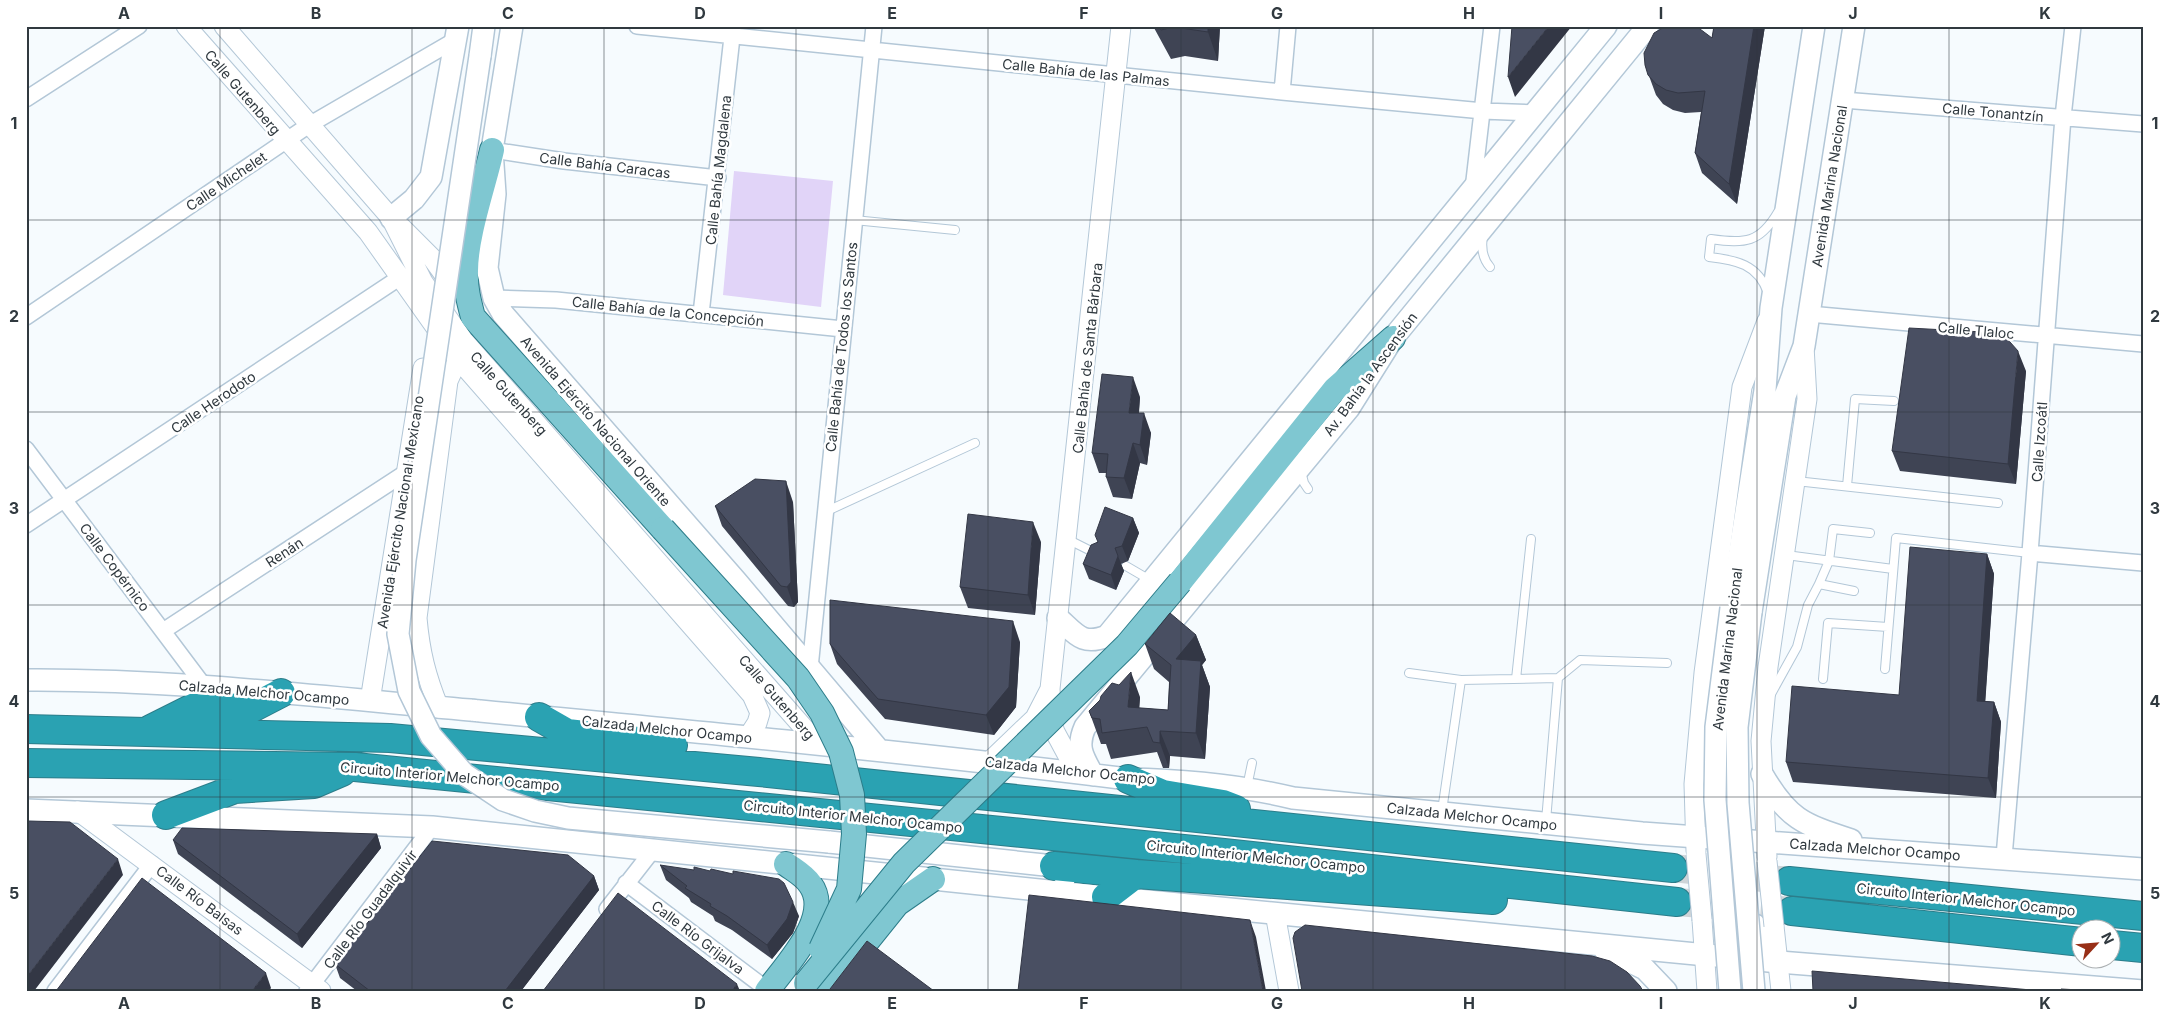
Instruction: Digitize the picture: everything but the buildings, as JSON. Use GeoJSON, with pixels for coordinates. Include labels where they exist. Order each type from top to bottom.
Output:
{"type":"FeatureCollection","features":[{"type":"Feature","properties":{"kind":"highway"},"geometry":{"type":"LineString","coordinates":[[148,731],[195,707],[252,708],[281,693]]}},
{"type":"Feature","properties":{"kind":"highway"},"geometry":{"type":"LineString","coordinates":[[539,717],[567,733],[714,750],[759,772]]}},
{"type":"Feature","properties":{"kind":"highway"},"geometry":{"type":"LineString","coordinates":[[26,729],[390,738],[759,772],[1591,861],[1673,868]]}},
{"type":"Feature","properties":{"kind":"highway","name":"Circuito Interior Melchor Ocampo"},"geometry":{"type":"LineString","coordinates":[[26,763],[355,766],[1234,854],[1677,902]]}},
{"type":"Feature","properties":{"kind":"highway"},"geometry":{"type":"LineString","coordinates":[[166,815],[235,789],[314,784],[355,766]]}},
{"type":"Feature","properties":{"kind":"highway"},"geometry":{"type":"LineString","coordinates":[[1128,779],[1163,794],[1224,804],[1281,828]]}},
{"type":"Feature","properties":{"kind":"highway"},"geometry":{"type":"LineString","coordinates":[[1478,881],[1591,861]]}},
{"type":"Feature","properties":{"kind":"highway"},"geometry":{"type":"LineString","coordinates":[[1054,866],[1136,874],[1552,905],[1587,892]]}},
{"type":"Feature","properties":{"kind":"highway"},"geometry":{"type":"LineString","coordinates":[[1098,896],[1136,874]]}},
{"type":"Feature","properties":{"kind":"highway","name":"Circuito Interior Melchor Ocampo"},"geometry":{"type":"LineString","coordinates":[[1789,881],[2143,916]]}},
{"type":"Feature","properties":{"kind":"highway"},"geometry":{"type":"LineString","coordinates":[[1773,921],[2072,941]]}},
{"type":"Feature","properties":{"kind":"highway"},"geometry":{"type":"LineString","coordinates":[[2122,946],[2143,948]]}},
{"type":"Feature","properties":{"kind":"main road"},"geometry":{"type":"LineString","coordinates":[[484,26],[405,560],[398,634],[409,691],[431,736],[464,774],[503,800],[568,818],[829,842],[1054,866],[1098,896]]}},
{"type":"Feature","properties":{"kind":"main road","name":"Avenida Ejército Nacional Oriente"},"geometry":{"type":"LineString","coordinates":[[512,26],[492,150],[495,194],[487,268],[494,298],[503,314],[736,581],[879,750]]}},
{"type":"Feature","properties":{"kind":"main road"},"geometry":{"type":"LineString","coordinates":[[1058,618],[1084,640],[1094,642],[1107,636],[1606,26]]}},
{"type":"Feature","properties":{"kind":"main road","name":"Av. Bahía la Ascensión"},"geometry":{"type":"LineString","coordinates":[[1085,774],[1080,750],[1081,737],[1085,727],[1349,408],[1393,338],[1648,26]]}},
{"type":"Feature","properties":{"kind":"main road","name":"Avenida Marina Nacional"},"geometry":{"type":"LineString","coordinates":[[1754,991],[1738,803],[1737,727],[1741,610],[1765,390],[1771,308],[1814,26]]}},
{"type":"Feature","properties":{"kind":"main road","name":"Avenida Marina Nacional"},"geometry":{"type":"LineString","coordinates":[[1730,991],[1715,800],[1716,727],[1785,396],[1804,346],[1854,26]]}},
{"type":"Feature","properties":{"kind":"main road"},"geometry":{"type":"LineString","coordinates":[[391,218],[414,199],[430,177],[458,32]]}},
{"type":"Feature","properties":{"kind":"main road"},"geometry":{"type":"LineString","coordinates":[[492,150],[468,247],[466,288],[473,317],[798,678],[822,713],[842,752],[852,794],[854,834],[849,889],[811,988]]}},
{"type":"Feature","properties":{"kind":"main road"},"geometry":{"type":"LineString","coordinates":[[811,988],[904,863],[1127,645],[1335,389],[1393,338]]}},
{"type":"Feature","properties":{"kind":"main road","name":"Calzada Melchor Ocampo"},"geometry":{"type":"LineString","coordinates":[[26,680],[107,680],[204,686],[879,750],[1128,779],[1247,787],[1294,798],[1545,823],[1700,848],[1767,851],[1879,849],[2143,869]]}},
{"type":"Feature","properties":{"kind":"main road"},"geometry":{"type":"LineString","coordinates":[[1762,774],[1776,798],[1802,822],[1879,849]]}},
{"type":"Feature","properties":{"kind":"main road"},"geometry":{"type":"LineString","coordinates":[[26,810],[432,827],[1098,896],[1779,962],[2143,991]]}},
{"type":"Feature","properties":{"kind":"main road"},"geometry":{"type":"LineString","coordinates":[[1700,848],[1773,921],[1779,962]]}},
{"type":"Feature","properties":{"kind":"main road"},"geometry":{"type":"LineString","coordinates":[[768,990],[806,937],[816,912],[816,898],[811,885],[786,864]]}},
{"type":"Feature","properties":{"kind":"main road"},"geometry":{"type":"LineString","coordinates":[[811,988],[897,904],[933,879]]}},
{"type":"Feature","properties":{"kind":"main road"},"geometry":{"type":"LineString","coordinates":[[1592,944],[1645,969],[1666,991]]}},
{"type":"Feature","properties":{"kind":"street"},"geometry":{"type":"LineString","coordinates":[[26,99],[139,26]]}},
{"type":"Feature","properties":{"kind":"street","name":"Calle Gutenberg"},"geometry":{"type":"LineString","coordinates":[[186,26],[368,232],[458,359],[696,618],[818,744]]}},
{"type":"Feature","properties":{"kind":"street","name":"Calle Gutenberg"},"geometry":{"type":"LineString","coordinates":[[224,26],[391,218],[423,282],[462,340],[696,618],[758,703],[760,718],[748,737]]}},
{"type":"Feature","properties":{"kind":"street","name":"Calle Bahía de las Palmas"},"geometry":{"type":"LineString","coordinates":[[637,26],[733,31],[872,50],[1282,92],[1483,111],[1536,113]]}},
{"type":"Feature","properties":{"kind":"street","name":"Calle Bahía de Todos los Santos"},"geometry":{"type":"LineString","coordinates":[[810,668],[874,26]]}},
{"type":"Feature","properties":{"kind":"street","name":"Calle Bahía de Santa Bárbara"},"geometry":{"type":"LineString","coordinates":[[1050,689],[1121,26]]}},
{"type":"Feature","properties":{"kind":"street"},"geometry":{"type":"LineString","coordinates":[[1282,92],[1288,26]]}},
{"type":"Feature","properties":{"kind":"street"},"geometry":{"type":"LineString","coordinates":[[1473,190],[1492,26]]}},
{"type":"Feature","properties":{"kind":"street","name":"Calle Izcoátl"},"geometry":{"type":"LineString","coordinates":[[2004,857],[2030,553],[2063,117],[2073,26]]}},
{"type":"Feature","properties":{"kind":"street","name":"Calle Bahía Magdalena"},"geometry":{"type":"LineString","coordinates":[[702,314],[733,31]]}},
{"type":"Feature","properties":{"kind":"street","name":"Calle Michelet"},"geometry":{"type":"LineString","coordinates":[[26,317],[286,140],[458,32]]}},
{"type":"Feature","properties":{"kind":"street","name":"Calle Tonantzín"},"geometry":{"type":"LineString","coordinates":[[1843,100],[2143,124]]}},
{"type":"Feature","properties":{"kind":"street","name":"Calle Bahía Caracas"},"geometry":{"type":"LineString","coordinates":[[492,150],[564,161],[718,178]]}},
{"type":"Feature","properties":{"kind":"street"},"geometry":{"type":"LineString","coordinates":[[391,218],[432,258],[473,317]]}},
{"type":"Feature","properties":{"kind":"street","name":"Calle Herodoto"},"geometry":{"type":"LineString","coordinates":[[26,525],[399,278]]}},
{"type":"Feature","properties":{"kind":"street","name":"Calle Bahía de la Concepción"},"geometry":{"type":"LineString","coordinates":[[494,298],[556,300],[843,329]]}},
{"type":"Feature","properties":{"kind":"street","name":"Avenida Marina Nacional"},"geometry":{"type":"LineString","coordinates":[[1707,991],[1702,920],[1700,848],[1694,784],[1697,736],[1742,387],[1771,308]]}},
{"type":"Feature","properties":{"kind":"street","name":"Calle Tlaloc"},"geometry":{"type":"LineString","coordinates":[[1809,314],[2047,337],[2143,344]]}},
{"type":"Feature","properties":{"kind":"street","name":"Avenida Ejército Nacional Mexicano"},"geometry":{"type":"LineString","coordinates":[[370,701],[405,472],[431,322]]}},
{"type":"Feature","properties":{"kind":"street","name":"Avenida Marina Nacional"},"geometry":{"type":"LineString","coordinates":[[1773,921],[1760,741],[1807,399],[1804,346]]}},
{"type":"Feature","properties":{"kind":"street"},"geometry":{"type":"LineString","coordinates":[[440,708],[430,686],[420,652],[418,618],[448,381],[458,359]]}},
{"type":"Feature","properties":{"kind":"street","name":"Calle Copérnico"},"geometry":{"type":"LineString","coordinates":[[26,448],[204,686]]}},
{"type":"Feature","properties":{"kind":"street","name":"Renán"},"geometry":{"type":"LineString","coordinates":[[163,631],[405,472]]}},
{"type":"Feature","properties":{"kind":"street"},"geometry":{"type":"LineString","coordinates":[[2030,553],[2143,563]]}},
{"type":"Feature","properties":{"kind":"street"},"geometry":{"type":"LineString","coordinates":[[696,618],[736,581]]}},
{"type":"Feature","properties":{"kind":"street"},"geometry":{"type":"LineString","coordinates":[[1050,689],[1052,723],[1085,774]]}},
{"type":"Feature","properties":{"kind":"street"},"geometry":{"type":"LineString","coordinates":[[988,762],[1035,718],[1050,689]]}},
{"type":"Feature","properties":{"kind":"street","name":"Calle Río Balsas"},"geometry":{"type":"LineString","coordinates":[[78,812],[152,864],[313,989]]}},
{"type":"Feature","properties":{"kind":"street","name":"Calle Río Guadalquivir"},"geometry":{"type":"LineString","coordinates":[[313,989],[432,827]]}},
{"type":"Feature","properties":{"kind":"street"},"geometry":{"type":"LineString","coordinates":[[597,922],[653,850]]}},
{"type":"Feature","properties":{"kind":"street"},"geometry":{"type":"LineString","coordinates":[[55,991],[152,864]]}},
{"type":"Feature","properties":{"kind":"street","name":"Calle Río Grijalva"},"geometry":{"type":"LineString","coordinates":[[626,884],[768,990]]}},
{"type":"Feature","properties":{"kind":"street"},"geometry":{"type":"LineString","coordinates":[[1275,913],[1288,991]]}},
{"type":"Feature","properties":{"kind":"street"},"geometry":{"type":"LineString","coordinates":[[1779,962],[1782,991]]}},
{"type":"Feature","properties":{"kind":"street"},"geometry":{"type":"LineString","coordinates":[[1726,991],[1740,985],[1753,985],[1766,991]]}},
{"type":"Feature","properties":{"kind":"lane"},"geometry":{"type":"LineString","coordinates":[[1771,308],[1762,281],[1751,267],[1732,260],[1709,257],[1711,239],[1734,242],[1749,240],[1761,235],[1770,226],[1788,195]]}},
{"type":"Feature","properties":{"kind":"lane"},"geometry":{"type":"LineString","coordinates":[[854,220],[955,230]]}},
{"type":"Feature","properties":{"kind":"lane"},"geometry":{"type":"LineString","coordinates":[[1490,220],[1482,243],[1484,260],[1490,267]]}},
{"type":"Feature","properties":{"kind":"lane"},"geometry":{"type":"LineString","coordinates":[[1846,486],[1855,399],[1894,401]]}},
{"type":"Feature","properties":{"kind":"lane"},"geometry":{"type":"LineString","coordinates":[[825,512],[975,443]]}},
{"type":"Feature","properties":{"kind":"lane"},"geometry":{"type":"LineString","coordinates":[[1303,463],[1301,476],[1308,489]]}},
{"type":"Feature","properties":{"kind":"lane"},"geometry":{"type":"LineString","coordinates":[[1796,482],[1998,503]]}},
{"type":"Feature","properties":{"kind":"lane"},"geometry":{"type":"LineString","coordinates":[[1763,710],[1797,647],[1808,605],[1828,561],[1833,529],[1870,533]]}},
{"type":"Feature","properties":{"kind":"lane"},"geometry":{"type":"LineString","coordinates":[[1885,669],[1896,538],[2030,553]]}},
{"type":"Feature","properties":{"kind":"lane"},"geometry":{"type":"LineString","coordinates":[[1067,540],[1098,555]]}},
{"type":"Feature","properties":{"kind":"lane"},"geometry":{"type":"LineString","coordinates":[[1516,679],[1531,540]]}},
{"type":"Feature","properties":{"kind":"lane"},"geometry":{"type":"LineString","coordinates":[[1785,555],[1893,569]]}},
{"type":"Feature","properties":{"kind":"lane"},"geometry":{"type":"LineString","coordinates":[[1126,566],[1153,582]]}},
{"type":"Feature","properties":{"kind":"lane"},"geometry":{"type":"LineString","coordinates":[[1819,584],[1854,591]]}},
{"type":"Feature","properties":{"kind":"lane"},"geometry":{"type":"LineString","coordinates":[[1823,679],[1828,623],[1888,627]]}},
{"type":"Feature","properties":{"kind":"lane"},"geometry":{"type":"LineString","coordinates":[[1409,674],[1461,680],[1558,678],[1580,660],[1667,663]]}},
{"type":"Feature","properties":{"kind":"lane"},"geometry":{"type":"LineString","coordinates":[[1545,823],[1558,678]]}},
{"type":"Feature","properties":{"kind":"lane"},"geometry":{"type":"LineString","coordinates":[[1441,813],[1461,680]]}},
{"type":"Feature","properties":{"kind":"lane"},"geometry":{"type":"LineString","coordinates":[[1247,787],[1252,763]]}},
{"type":"Feature","properties":{"kind":"shaded area"},"geometry":{"type":"Polygon","coordinates":[[[734,171],[833,181],[821,307],[723,295],[734,171]]]}},
{"type":"Feature","properties":{"kind":"tunnel"},"geometry":{"type":"LineString","coordinates":[[1673,868],[1789,881]]}},
{"type":"Feature","properties":{"kind":"tunnel"},"geometry":{"type":"LineString","coordinates":[[1677,902],[1792,911]]}}]}
